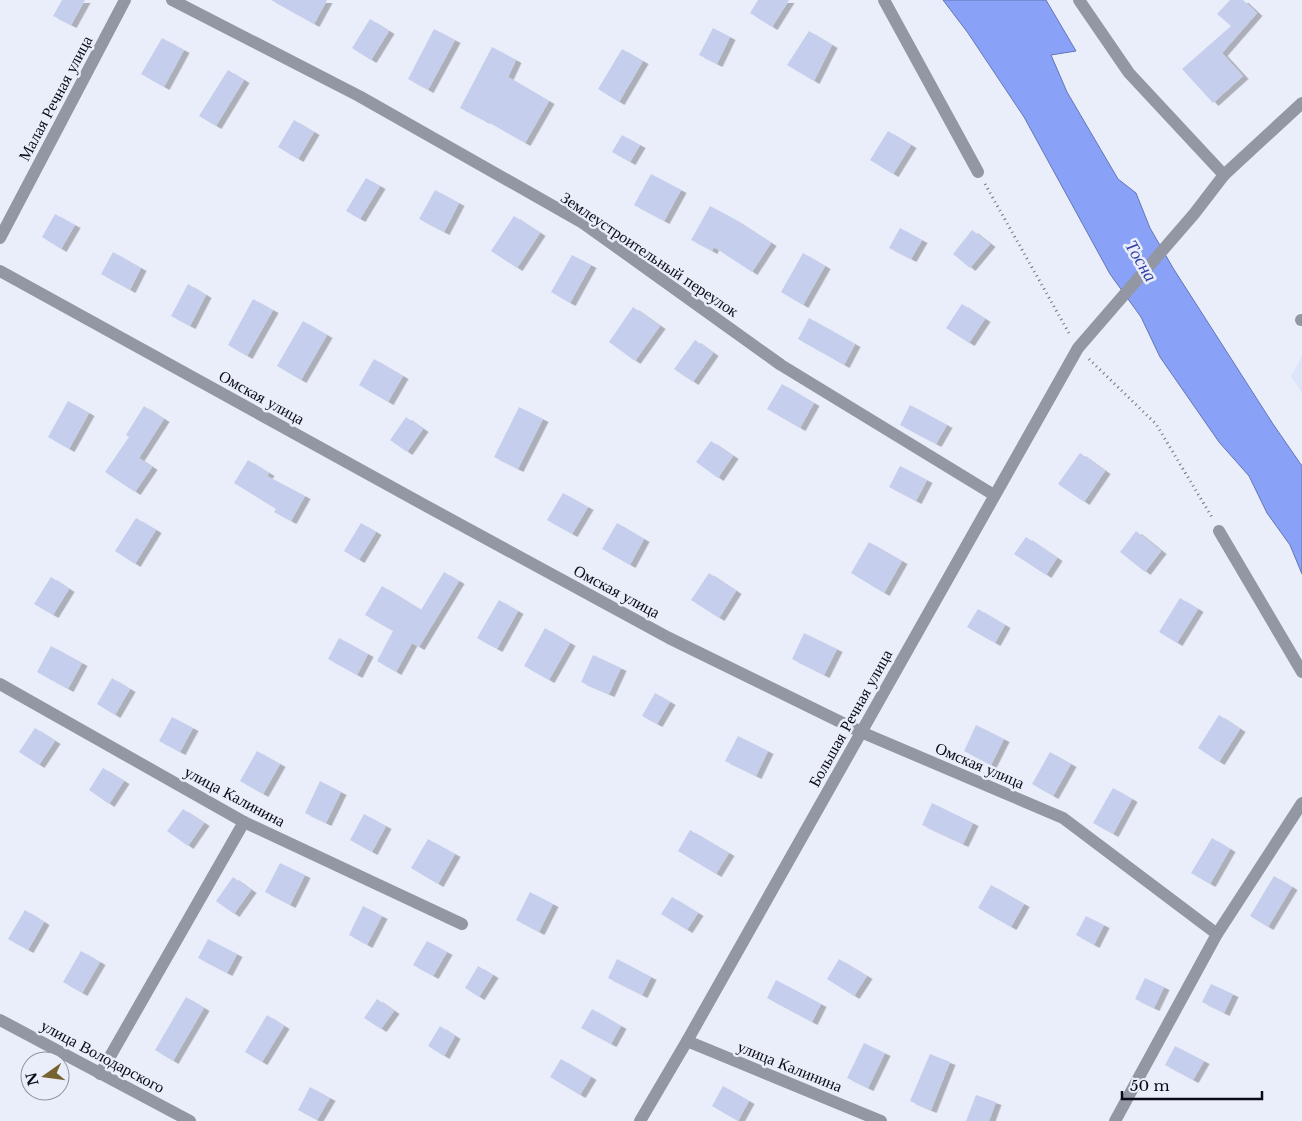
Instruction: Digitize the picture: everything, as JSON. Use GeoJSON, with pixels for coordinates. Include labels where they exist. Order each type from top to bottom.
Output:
{"type":"FeatureCollection","features":[{"type":"Feature","properties":{"kind":"street","name":"Малая Речная улица"},"geometry":{"type":"LineString","coordinates":[[0,238],[125,0]]}},
{"type":"Feature","properties":{"kind":"street","name":"Землеустроительный переулок"},"geometry":{"type":"LineString","coordinates":[[172,0],[359,96],[582,223],[781,365],[994,495]]}},
{"type":"Feature","properties":{"kind":"street"},"geometry":{"type":"LineString","coordinates":[[884,0],[978,172]]}},
{"type":"Feature","properties":{"kind":"street"},"geometry":{"type":"LineString","coordinates":[[1079,0],[1129,73],[1224,175]]}},
{"type":"Feature","properties":{"kind":"street","name":"Большая Речная улица"},"geometry":{"type":"LineString","coordinates":[[640,1121],[1078,348],[1194,214],[1224,175],[1302,104]]}},
{"type":"Feature","properties":{"kind":"street","name":"Омская улица"},"geometry":{"type":"LineString","coordinates":[[0,270],[660,633],[861,732],[1063,818],[1217,934]]}},
{"type":"Feature","properties":{"kind":"street"},"geometry":{"type":"LineString","coordinates":[[1219,531],[1302,672]]}},
{"type":"Feature","properties":{"kind":"street","name":"улица Калинина"},"geometry":{"type":"LineString","coordinates":[[0,684],[244,822],[462,924]]}},
{"type":"Feature","properties":{"kind":"street"},"geometry":{"type":"LineString","coordinates":[[1115,1121],[1217,934],[1302,803]]}},
{"type":"Feature","properties":{"kind":"street"},"geometry":{"type":"LineString","coordinates":[[100,1074],[244,822]]}},
{"type":"Feature","properties":{"kind":"street","name":"улица Володарского"},"geometry":{"type":"LineString","coordinates":[[0,1020],[190,1121]]}},
{"type":"Feature","properties":{"kind":"street","name":"улица Калинина"},"geometry":{"type":"LineString","coordinates":[[687,1041],[881,1121]]}},
{"type":"Feature","properties":{"kind":"shaded area"},"geometry":{"type":"Polygon","coordinates":[[[1302,356],[1302,393],[1291,376],[1302,356]]]}},
{"type":"Feature","properties":{"kind":"water","name":"Тосна"},"geometry":{"type":"Polygon","coordinates":[[[943,0],[1046,0],[1076,51],[1051,55],[1067,92],[1118,179],[1136,193],[1150,228],[1173,268],[1302,466],[1302,574],[1290,545],[1267,513],[1249,476],[1219,442],[1160,357],[1141,317],[1110,274],[1024,117],[968,33],[943,0]]]}},
{"type":"Feature","properties":{"kind":"building"},"geometry":{"type":"Polygon","coordinates":[[[62,0],[85,0],[71,25],[53,16],[62,0]]]}},
{"type":"Feature","properties":{"kind":"building"},"geometry":{"type":"Polygon","coordinates":[[[271,0],[327,0],[314,24],[271,0]]]}},
{"type":"Feature","properties":{"kind":"building"},"geometry":{"type":"Polygon","coordinates":[[[758,0],[789,0],[772,27],[750,13],[758,0]]]}},
{"type":"Feature","properties":{"kind":"building"},"geometry":{"type":"Polygon","coordinates":[[[1230,0],[1243,0],[1257,13],[1222,53],[1243,76],[1213,103],[1182,69],[1231,26],[1217,14],[1230,0]]]}},
{"type":"Feature","properties":{"kind":"building"},"geometry":{"type":"Polygon","coordinates":[[[370,19],[389,31],[371,60],[352,48],[370,19]]]}},
{"type":"Feature","properties":{"kind":"building"},"geometry":{"type":"Polygon","coordinates":[[[713,28],[730,37],[717,64],[699,55],[713,28]]]}},
{"type":"Feature","properties":{"kind":"building"},"geometry":{"type":"Polygon","coordinates":[[[434,29],[455,40],[428,90],[408,79],[434,29]]]}},
{"type":"Feature","properties":{"kind":"building"},"geometry":{"type":"Polygon","coordinates":[[[809,31],[832,45],[814,81],[787,65],[809,31]]]}},
{"type":"Feature","properties":{"kind":"building"},"geometry":{"type":"Polygon","coordinates":[[[162,38],[184,50],[164,87],[141,74],[162,38]]]}},
{"type":"Feature","properties":{"kind":"building"},"geometry":{"type":"Polygon","coordinates":[[[492,47],[516,60],[508,77],[549,101],[525,143],[460,108],[492,47]]]}},
{"type":"Feature","properties":{"kind":"building"},"geometry":{"type":"Polygon","coordinates":[[[622,49],[643,61],[619,102],[598,89],[622,49]]]}},
{"type":"Feature","properties":{"kind":"building"},"geometry":{"type":"Polygon","coordinates":[[[228,70],[244,80],[216,126],[199,116],[228,70]]]}},
{"type":"Feature","properties":{"kind":"building"},"geometry":{"type":"Polygon","coordinates":[[[294,120],[314,132],[298,159],[278,147],[294,120]]]}},
{"type":"Feature","properties":{"kind":"building"},"geometry":{"type":"Polygon","coordinates":[[[888,131],[911,145],[893,174],[870,160],[888,131]]]}},
{"type":"Feature","properties":{"kind":"building"},"geometry":{"type":"Polygon","coordinates":[[[622,135],[640,145],[630,162],[612,152],[622,135]]]}},
{"type":"Feature","properties":{"kind":"building"},"geometry":{"type":"Polygon","coordinates":[[[651,174],[681,190],[664,221],[634,205],[651,174]]]}},
{"type":"Feature","properties":{"kind":"building"},"geometry":{"type":"Polygon","coordinates":[[[366,178],[380,186],[360,219],[346,211],[366,178]]]}},
{"type":"Feature","properties":{"kind":"building"},"geometry":{"type":"Polygon","coordinates":[[[435,190],[459,203],[444,232],[419,219],[435,190]]]}},
{"type":"Feature","properties":{"kind":"building"},"geometry":{"type":"Polygon","coordinates":[[[710,206],[771,243],[752,272],[714,247],[712,251],[691,240],[710,206]]]}},
{"type":"Feature","properties":{"kind":"building"},"geometry":{"type":"Polygon","coordinates":[[[55,214],[75,225],[61,249],[42,237],[55,214]]]}},
{"type":"Feature","properties":{"kind":"building"},"geometry":{"type":"Polygon","coordinates":[[[514,216],[540,233],[517,268],[491,251],[514,216]]]}},
{"type":"Feature","properties":{"kind":"building"},"geometry":{"type":"Polygon","coordinates":[[[900,228],[922,240],[911,259],[889,248],[900,228]]]}},
{"type":"Feature","properties":{"kind":"building"},"geometry":{"type":"Polygon","coordinates":[[[972,230],[990,244],[970,268],[953,254],[972,230]]]}},
{"type":"Feature","properties":{"kind":"building"},"geometry":{"type":"Polygon","coordinates":[[[113,252],[141,268],[130,290],[101,274],[113,252]]]}},
{"type":"Feature","properties":{"kind":"building"},"geometry":{"type":"Polygon","coordinates":[[[803,253],[825,266],[803,305],[781,292],[803,253]]]}},
{"type":"Feature","properties":{"kind":"building"},"geometry":{"type":"Polygon","coordinates":[[[572,255],[591,265],[570,303],[551,292],[572,255]]]}},
{"type":"Feature","properties":{"kind":"building"},"geometry":{"type":"Polygon","coordinates":[[[188,284],[206,295],[190,326],[171,316],[188,284]]]}},
{"type":"Feature","properties":{"kind":"building"},"geometry":{"type":"Polygon","coordinates":[[[253,299],[273,310],[247,356],[228,345],[253,299]]]}},
{"type":"Feature","properties":{"kind":"building"},"geometry":{"type":"Polygon","coordinates":[[[962,304],[985,319],[969,343],[946,328],[962,304]]]}},
{"type":"Feature","properties":{"kind":"building"},"geometry":{"type":"Polygon","coordinates":[[[633,307],[660,326],[635,361],[609,342],[633,307]]]}},
{"type":"Feature","properties":{"kind":"building"},"geometry":{"type":"Polygon","coordinates":[[[809,318],[855,344],[844,365],[798,339],[809,318]]]}},
{"type":"Feature","properties":{"kind":"building"},"geometry":{"type":"Polygon","coordinates":[[[303,321],[327,335],[301,380],[277,366],[303,321]]]}},
{"type":"Feature","properties":{"kind":"building"},"geometry":{"type":"Polygon","coordinates":[[[695,340],[713,353],[693,382],[674,369],[695,340]]]}},
{"type":"Feature","properties":{"kind":"building"},"geometry":{"type":"Polygon","coordinates":[[[374,359],[403,376],[388,402],[359,385],[374,359]]]}},
{"type":"Feature","properties":{"kind":"building"},"geometry":{"type":"Polygon","coordinates":[[[782,384],[814,403],[800,428],[767,409],[782,384]]]}},
{"type":"Feature","properties":{"kind":"building"},"geometry":{"type":"Polygon","coordinates":[[[68,401],[89,413],[69,449],[48,437],[68,401]]]}},
{"type":"Feature","properties":{"kind":"building"},"geometry":{"type":"Polygon","coordinates":[[[910,405],[947,425],[936,444],[900,425],[910,405]]]}},
{"type":"Feature","properties":{"kind":"building"},"geometry":{"type":"Polygon","coordinates":[[[144,406],[164,419],[139,458],[152,467],[135,492],[105,472],[129,437],[126,435],[144,406]]]}},
{"type":"Feature","properties":{"kind":"building"},"geometry":{"type":"Polygon","coordinates":[[[519,407],[543,419],[518,469],[494,457],[519,407]]]}},
{"type":"Feature","properties":{"kind":"building"},"geometry":{"type":"Polygon","coordinates":[[[406,417],[423,429],[407,452],[390,440],[406,417]]]}},
{"type":"Feature","properties":{"kind":"building"},"geometry":{"type":"Polygon","coordinates":[[[711,441],[733,456],[718,478],[696,462],[711,441]]]}},
{"type":"Feature","properties":{"kind":"building"},"geometry":{"type":"Polygon","coordinates":[[[1080,453],[1105,471],[1084,502],[1058,484],[1080,453]]]}},
{"type":"Feature","properties":{"kind":"building"},"geometry":{"type":"Polygon","coordinates":[[[248,460],[269,473],[267,476],[305,496],[291,521],[274,512],[276,509],[234,483],[248,460]]]}},
{"type":"Feature","properties":{"kind":"building"},"geometry":{"type":"Polygon","coordinates":[[[900,466],[927,480],[916,501],[889,487],[900,466]]]}},
{"type":"Feature","properties":{"kind":"building"},"geometry":{"type":"Polygon","coordinates":[[[563,493],[588,507],[572,534],[547,520],[563,493]]]}},
{"type":"Feature","properties":{"kind":"building"},"geometry":{"type":"Polygon","coordinates":[[[136,518],[156,530],[135,564],[115,551],[136,518]]]}},
{"type":"Feature","properties":{"kind":"building"},"geometry":{"type":"Polygon","coordinates":[[[361,523],[376,532],[359,560],[344,551],[361,523]]]}},
{"type":"Feature","properties":{"kind":"building"},"geometry":{"type":"Polygon","coordinates":[[[617,523],[644,539],[630,565],[602,549],[617,523]]]}},
{"type":"Feature","properties":{"kind":"building"},"geometry":{"type":"Polygon","coordinates":[[[1136,531],[1161,551],[1145,572],[1120,552],[1136,531]]]}},
{"type":"Feature","properties":{"kind":"building"},"geometry":{"type":"Polygon","coordinates":[[[1026,537],[1057,558],[1046,575],[1014,554],[1026,537]]]}},
{"type":"Feature","properties":{"kind":"building"},"geometry":{"type":"Polygon","coordinates":[[[869,542],[902,561],[884,593],[851,573],[869,542]]]}},
{"type":"Feature","properties":{"kind":"building"},"geometry":{"type":"Polygon","coordinates":[[[444,572],[459,581],[419,647],[412,643],[396,672],[377,661],[393,631],[365,615],[382,586],[421,610],[444,572]]]}},
{"type":"Feature","properties":{"kind":"building"},"geometry":{"type":"Polygon","coordinates":[[[709,573],[736,591],[719,618],[691,600],[709,573]]]}},
{"type":"Feature","properties":{"kind":"building"},"geometry":{"type":"Polygon","coordinates":[[[51,577],[69,589],[53,615],[34,604],[51,577]]]}},
{"type":"Feature","properties":{"kind":"building"},"geometry":{"type":"Polygon","coordinates":[[[1180,598],[1198,609],[1177,643],[1159,632],[1180,598]]]}},
{"type":"Feature","properties":{"kind":"building"},"geometry":{"type":"Polygon","coordinates":[[[499,600],[518,611],[497,649],[477,638],[499,600]]]}},
{"type":"Feature","properties":{"kind":"building"},"geometry":{"type":"Polygon","coordinates":[[[978,609],[1005,625],[995,643],[967,627],[978,609]]]}},
{"type":"Feature","properties":{"kind":"building"},"geometry":{"type":"Polygon","coordinates":[[[545,628],[570,643],[549,680],[524,666],[545,628]]]}},
{"type":"Feature","properties":{"kind":"building"},"geometry":{"type":"Polygon","coordinates":[[[804,633],[837,649],[824,675],[792,659],[804,633]]]}},
{"type":"Feature","properties":{"kind":"building"},"geometry":{"type":"Polygon","coordinates":[[[339,638],[368,654],[357,675],[328,659],[339,638]]]}},
{"type":"Feature","properties":{"kind":"building"},"geometry":{"type":"Polygon","coordinates":[[[51,646],[82,663],[68,689],[37,672],[51,646]]]}},
{"type":"Feature","properties":{"kind":"building"},"geometry":{"type":"Polygon","coordinates":[[[593,655],[621,668],[609,694],[581,682],[593,655]]]}},
{"type":"Feature","properties":{"kind":"building"},"geometry":{"type":"Polygon","coordinates":[[[112,678],[130,689],[115,715],[97,704],[112,678]]]}},
{"type":"Feature","properties":{"kind":"building"},"geometry":{"type":"Polygon","coordinates":[[[655,693],[670,702],[657,724],[642,716],[655,693]]]}},
{"type":"Feature","properties":{"kind":"building"},"geometry":{"type":"Polygon","coordinates":[[[1219,715],[1240,729],[1219,762],[1198,748],[1219,715]]]}},
{"type":"Feature","properties":{"kind":"building"},"geometry":{"type":"Polygon","coordinates":[[[172,717],[193,728],[180,752],[159,741],[172,717]]]}},
{"type":"Feature","properties":{"kind":"building"},"geometry":{"type":"Polygon","coordinates":[[[976,725],[1004,739],[991,765],[964,751],[976,725]]]}},
{"type":"Feature","properties":{"kind":"building"},"geometry":{"type":"Polygon","coordinates":[[[35,728],[55,741],[39,765],[19,752],[35,728]]]}},
{"type":"Feature","properties":{"kind":"building"},"geometry":{"type":"Polygon","coordinates":[[[738,736],[768,751],[756,776],[725,761],[738,736]]]}},
{"type":"Feature","properties":{"kind":"building"},"geometry":{"type":"Polygon","coordinates":[[[257,751],[280,764],[263,794],[240,781],[257,751]]]}},
{"type":"Feature","properties":{"kind":"building"},"geometry":{"type":"Polygon","coordinates":[[[1050,752],[1071,764],[1053,796],[1032,784],[1050,752]]]}},
{"type":"Feature","properties":{"kind":"building"},"geometry":{"type":"Polygon","coordinates":[[[103,768],[124,781],[109,804],[89,790],[103,768]]]}},
{"type":"Feature","properties":{"kind":"building"},"geometry":{"type":"Polygon","coordinates":[[[320,781],[341,792],[326,823],[305,813],[320,781]]]}},
{"type":"Feature","properties":{"kind":"building"},"geometry":{"type":"Polygon","coordinates":[[[1113,788],[1132,799],[1113,834],[1093,823],[1113,788]]]}},
{"type":"Feature","properties":{"kind":"building"},"geometry":{"type":"Polygon","coordinates":[[[932,803],[973,823],[963,844],[922,825],[932,803]]]}},
{"type":"Feature","properties":{"kind":"building"},"geometry":{"type":"Polygon","coordinates":[[[183,809],[204,823],[188,846],[167,831],[183,809]]]}},
{"type":"Feature","properties":{"kind":"building"},"geometry":{"type":"Polygon","coordinates":[[[364,814],[386,826],[372,852],[350,840],[364,814]]]}},
{"type":"Feature","properties":{"kind":"building"},"geometry":{"type":"Polygon","coordinates":[[[690,830],[729,853],[716,874],[678,851],[690,830]]]}},
{"type":"Feature","properties":{"kind":"building"},"geometry":{"type":"Polygon","coordinates":[[[1212,838],[1230,849],[1210,884],[1191,873],[1212,838]]]}},
{"type":"Feature","properties":{"kind":"building"},"geometry":{"type":"Polygon","coordinates":[[[428,839],[455,854],[438,884],[411,868],[428,839]]]}},
{"type":"Feature","properties":{"kind":"building"},"geometry":{"type":"Polygon","coordinates":[[[280,863],[305,875],[290,905],[265,892],[280,863]]]}},
{"type":"Feature","properties":{"kind":"building"},"geometry":{"type":"Polygon","coordinates":[[[1274,876],[1292,887],[1268,927],[1250,916],[1274,876]]]}},
{"type":"Feature","properties":{"kind":"building"},"geometry":{"type":"Polygon","coordinates":[[[233,877],[251,890],[234,914],[216,901],[233,877]]]}},
{"type":"Feature","properties":{"kind":"building"},"geometry":{"type":"Polygon","coordinates":[[[991,885],[1024,904],[1011,927],[978,908],[991,885]]]}},
{"type":"Feature","properties":{"kind":"building"},"geometry":{"type":"Polygon","coordinates":[[[530,892],[553,904],[539,932],[516,920],[530,892]]]}},
{"type":"Feature","properties":{"kind":"building"},"geometry":{"type":"Polygon","coordinates":[[[672,897],[698,913],[687,930],[661,914],[672,897]]]}},
{"type":"Feature","properties":{"kind":"building"},"geometry":{"type":"Polygon","coordinates":[[[363,906],[382,916],[367,945],[349,935],[363,906]]]}},
{"type":"Feature","properties":{"kind":"building"},"geometry":{"type":"Polygon","coordinates":[[[25,910],[44,922],[28,950],[8,939],[25,910]]]}},
{"type":"Feature","properties":{"kind":"building"},"geometry":{"type":"Polygon","coordinates":[[[1086,916],[1104,925],[1094,945],[1076,935],[1086,916]]]}},
{"type":"Feature","properties":{"kind":"building"},"geometry":{"type":"Polygon","coordinates":[[[208,939],[237,954],[227,973],[198,958],[208,939]]]}},
{"type":"Feature","properties":{"kind":"building"},"geometry":{"type":"Polygon","coordinates":[[[427,941],[447,952],[433,976],[413,965],[427,941]]]}},
{"type":"Feature","properties":{"kind":"building"},"geometry":{"type":"Polygon","coordinates":[[[81,951],[100,962],[82,993],[63,982],[81,951]]]}},
{"type":"Feature","properties":{"kind":"building"},"geometry":{"type":"Polygon","coordinates":[[[617,959],[651,977],[642,995],[608,978],[617,959]]]}},
{"type":"Feature","properties":{"kind":"building"},"geometry":{"type":"Polygon","coordinates":[[[839,959],[867,976],[854,996],[827,979],[839,959]]]}},
{"type":"Feature","properties":{"kind":"building"},"geometry":{"type":"Polygon","coordinates":[[[478,966],[493,975],[479,997],[465,988],[478,966]]]}},
{"type":"Feature","properties":{"kind":"building"},"geometry":{"type":"Polygon","coordinates":[[[1145,978],[1164,987],[1154,1008],[1135,999],[1145,978]]]}},
{"type":"Feature","properties":{"kind":"building"},"geometry":{"type":"Polygon","coordinates":[[[776,980],[821,1004],[812,1022],[767,998],[776,980]]]}},
{"type":"Feature","properties":{"kind":"building"},"geometry":{"type":"Polygon","coordinates":[[[1211,984],[1233,994],[1224,1013],[1202,1002],[1211,984]]]}},
{"type":"Feature","properties":{"kind":"building"},"geometry":{"type":"Polygon","coordinates":[[[186,997],[204,1008],[173,1061],[155,1050],[186,997]]]}},
{"type":"Feature","properties":{"kind":"building"},"geometry":{"type":"Polygon","coordinates":[[[377,999],[394,1011],[381,1029],[364,1018],[377,999]]]}},
{"type":"Feature","properties":{"kind":"building"},"geometry":{"type":"Polygon","coordinates":[[[592,1009],[621,1026],[611,1044],[581,1028],[592,1009]]]}},
{"type":"Feature","properties":{"kind":"building"},"geometry":{"type":"Polygon","coordinates":[[[267,1015],[284,1026],[262,1062],[245,1052],[267,1015]]]}},
{"type":"Feature","properties":{"kind":"building"},"geometry":{"type":"Polygon","coordinates":[[[440,1026],[455,1036],[444,1056],[428,1046],[440,1026]]]}},
{"type":"Feature","properties":{"kind":"building"},"geometry":{"type":"Polygon","coordinates":[[[864,1043],[885,1053],[868,1088],[847,1078],[864,1043]]]}},
{"type":"Feature","properties":{"kind":"building"},"geometry":{"type":"Polygon","coordinates":[[[1175,1046],[1204,1061],[1193,1080],[1165,1065],[1175,1046]]]}},
{"type":"Feature","properties":{"kind":"building"},"geometry":{"type":"Polygon","coordinates":[[[930,1054],[950,1062],[931,1110],[910,1101],[930,1054]]]}},
{"type":"Feature","properties":{"kind":"building"},"geometry":{"type":"Polygon","coordinates":[[[561,1059],[591,1077],[580,1095],[550,1077],[561,1059]]]}},
{"type":"Feature","properties":{"kind":"building"},"geometry":{"type":"Polygon","coordinates":[[[723,1086],[749,1101],[738,1121],[712,1106],[723,1086]]]}},
{"type":"Feature","properties":{"kind":"building"},"geometry":{"type":"Polygon","coordinates":[[[310,1087],[330,1098],[317,1120],[298,1110],[310,1087]]]}},
{"type":"Feature","properties":{"kind":"building"},"geometry":{"type":"Polygon","coordinates":[[[976,1095],[996,1102],[989,1121],[966,1121],[976,1095]]]}}]}
